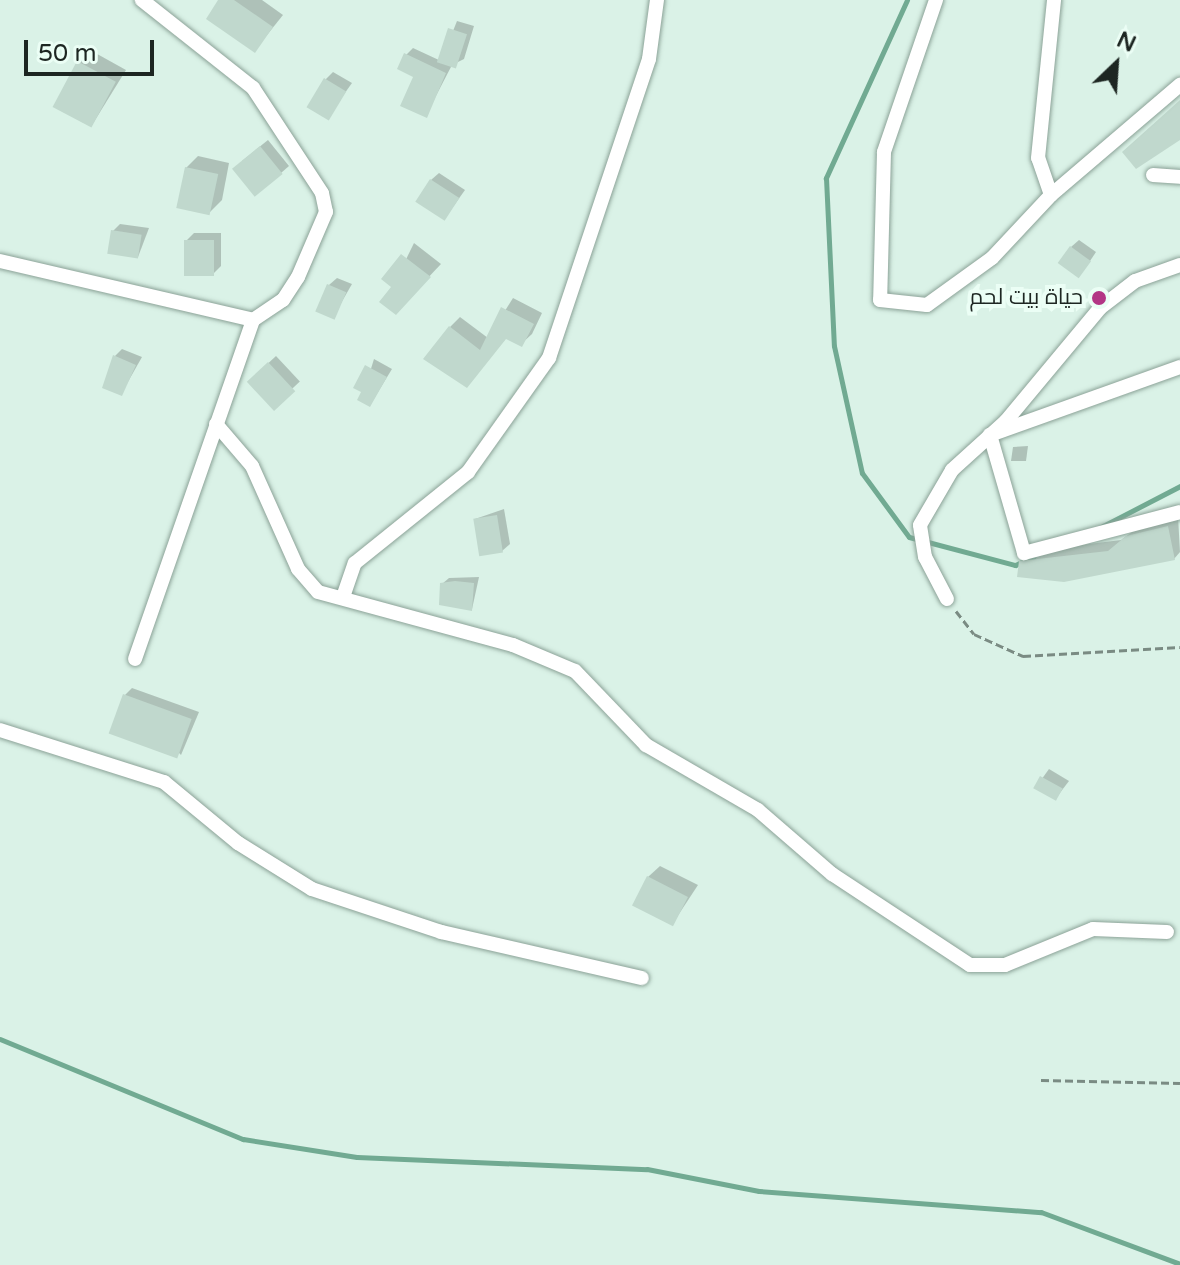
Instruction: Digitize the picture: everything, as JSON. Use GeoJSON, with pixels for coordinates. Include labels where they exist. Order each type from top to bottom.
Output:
{"type":"FeatureCollection","features":[{"type":"Feature","properties":{"kind":"street"},"geometry":{"type":"LineString","coordinates":[[135,659],[253,320],[283,300],[298,277],[326,212],[322,193],[253,88],[142,0]]}},
{"type":"Feature","properties":{"kind":"street"},"geometry":{"type":"LineString","coordinates":[[343,597],[355,563],[468,472],[549,358],[649,59],[657,0]]}},
{"type":"Feature","properties":{"kind":"street"},"geometry":{"type":"LineString","coordinates":[[936,0],[884,152],[880,300],[927,305],[992,258],[1051,195],[1180,85]]}},
{"type":"Feature","properties":{"kind":"street"},"geometry":{"type":"LineString","coordinates":[[1051,195],[1038,158],[1054,0]]}},
{"type":"Feature","properties":{"kind":"street"},"geometry":{"type":"LineString","coordinates":[[1153,175],[1180,177]]}},
{"type":"Feature","properties":{"kind":"street"},"geometry":{"type":"LineString","coordinates":[[0,261],[253,320]]}},
{"type":"Feature","properties":{"kind":"street"},"geometry":{"type":"LineString","coordinates":[[947,599],[925,557],[920,525],[952,470],[990,435],[1100,308],[1135,281],[1180,265]]}},
{"type":"Feature","properties":{"kind":"street"},"geometry":{"type":"LineString","coordinates":[[990,435],[1180,367]]}},
{"type":"Feature","properties":{"kind":"street"},"geometry":{"type":"LineString","coordinates":[[216,424],[252,466],[298,569],[318,592],[513,645],[575,671],[646,745],[758,810],[832,874],[970,965],[1005,965],[1093,929],[1167,932]]}},
{"type":"Feature","properties":{"kind":"street"},"geometry":{"type":"LineString","coordinates":[[990,435],[1024,553],[1180,512]]}},
{"type":"Feature","properties":{"kind":"street"},"geometry":{"type":"LineString","coordinates":[[0,730],[164,782],[238,843],[312,889],[441,932],[642,978]]}},
{"type":"Feature","properties":{"kind":"path"},"geometry":{"type":"LineString","coordinates":[[947,599],[974,634],[1023,656],[1180,647]]}},
{"type":"Feature","properties":{"kind":"path"},"geometry":{"type":"LineString","coordinates":[[1041,1080],[1180,1083]]}},
{"type":"Feature","properties":{"kind":"building"},"geometry":{"type":"Polygon","coordinates":[[[218,0],[234,0],[273,27],[255,53],[206,19],[218,0]]]}},
{"type":"Feature","properties":{"kind":"building"},"geometry":{"type":"Polygon","coordinates":[[[448,28],[467,34],[456,68],[437,62],[448,28]]]}},
{"type":"Feature","properties":{"kind":"building"},"geometry":{"type":"Polygon","coordinates":[[[404,53],[446,73],[427,118],[400,106],[413,77],[397,69],[404,53]]]}},
{"type":"Feature","properties":{"kind":"building"},"geometry":{"type":"Polygon","coordinates":[[[77,61],[116,82],[91,128],[53,107],[77,61]]]}},
{"type":"Feature","properties":{"kind":"building"},"geometry":{"type":"Polygon","coordinates":[[[324,78],[346,91],[329,121],[306,107],[324,78]]]}},
{"type":"Feature","properties":{"kind":"building"},"geometry":{"type":"Polygon","coordinates":[[[1180,100],[1180,140],[1136,169],[1122,152],[1180,100]]]}},
{"type":"Feature","properties":{"kind":"building"},"geometry":{"type":"Polygon","coordinates":[[[260,146],[283,174],[255,197],[232,169],[260,146]]]}},
{"type":"Feature","properties":{"kind":"building"},"geometry":{"type":"Polygon","coordinates":[[[185,167],[218,174],[210,215],[176,208],[185,167]]]}},
{"type":"Feature","properties":{"kind":"building"},"geometry":{"type":"Polygon","coordinates":[[[430,179],[459,198],[445,221],[415,202],[430,179]]]}},
{"type":"Feature","properties":{"kind":"building"},"geometry":{"type":"Polygon","coordinates":[[[111,230],[142,235],[138,259],[107,254],[111,230]]]}},
{"type":"Feature","properties":{"kind":"building"},"geometry":{"type":"Polygon","coordinates":[[[184,240],[214,240],[214,276],[184,276],[184,240]]]}},
{"type":"Feature","properties":{"kind":"building"},"geometry":{"type":"Polygon","coordinates":[[[1070,246],[1091,261],[1079,278],[1058,263],[1070,246]]]}},
{"type":"Feature","properties":{"kind":"building"},"geometry":{"type":"Polygon","coordinates":[[[401,254],[431,277],[396,315],[379,302],[391,287],[381,279],[401,254]]]}},
{"type":"Feature","properties":{"kind":"building"},"geometry":{"type":"Polygon","coordinates":[[[327,284],[346,292],[335,320],[315,312],[327,284]]]}},
{"type":"Feature","properties":{"kind":"building"},"geometry":{"type":"Polygon","coordinates":[[[501,307],[534,324],[522,347],[506,339],[467,388],[423,359],[449,326],[480,350],[501,307]]]}},
{"type":"Feature","properties":{"kind":"building"},"geometry":{"type":"Polygon","coordinates":[[[113,355],[136,365],[122,396],[102,388],[113,355]]]}},
{"type":"Feature","properties":{"kind":"building"},"geometry":{"type":"Polygon","coordinates":[[[268,362],[295,391],[274,411],[247,382],[268,362]]]}},
{"type":"Feature","properties":{"kind":"building"},"geometry":{"type":"Polygon","coordinates":[[[365,365],[387,377],[370,407],[357,400],[361,392],[353,388],[365,365]]]}},
{"type":"Feature","properties":{"kind":"building"},"geometry":{"type":"Polygon","coordinates":[[[497,515],[503,553],[479,556],[473,519],[497,515]]]}},
{"type":"Feature","properties":{"kind":"building"},"geometry":{"type":"Polygon","coordinates":[[[1168,526],[1175,560],[1064,582],[1017,577],[1019,561],[1108,551],[1126,536],[1168,526]]]}},
{"type":"Feature","properties":{"kind":"building"},"geometry":{"type":"Polygon","coordinates":[[[440,583],[474,583],[472,611],[439,605],[440,583]]]}},
{"type":"Feature","properties":{"kind":"building"},"geometry":{"type":"Polygon","coordinates":[[[123,694],[192,719],[177,758],[109,733],[123,694]]]}},
{"type":"Feature","properties":{"kind":"building"},"geometry":{"type":"Polygon","coordinates":[[[1040,776],[1063,789],[1056,801],[1033,788],[1040,776]]]}},
{"type":"Feature","properties":{"kind":"building"},"geometry":{"type":"Polygon","coordinates":[[[647,876],[688,897],[673,926],[632,905],[647,876]]]}},
{"type":"Feature","properties":{"kind":"waterway"},"geometry":{"type":"LineString","coordinates":[[907,0],[826,178],[834,346],[862,473],[909,537],[1015,565],[1033,557]]}},
{"type":"Feature","properties":{"kind":"waterway"},"geometry":{"type":"LineString","coordinates":[[1101,527],[1180,486]]}},
{"type":"Feature","properties":{"kind":"waterway"},"geometry":{"type":"LineString","coordinates":[[0,1039],[243,1139],[357,1157],[647,1169],[759,1191],[1041,1212],[1180,1264]]}},
{"type":"Feature","properties":{"kind":"place","name":"حياة بيت لحم"},"geometry":{"type":"Point","coordinates":[1099,298]}}]}
